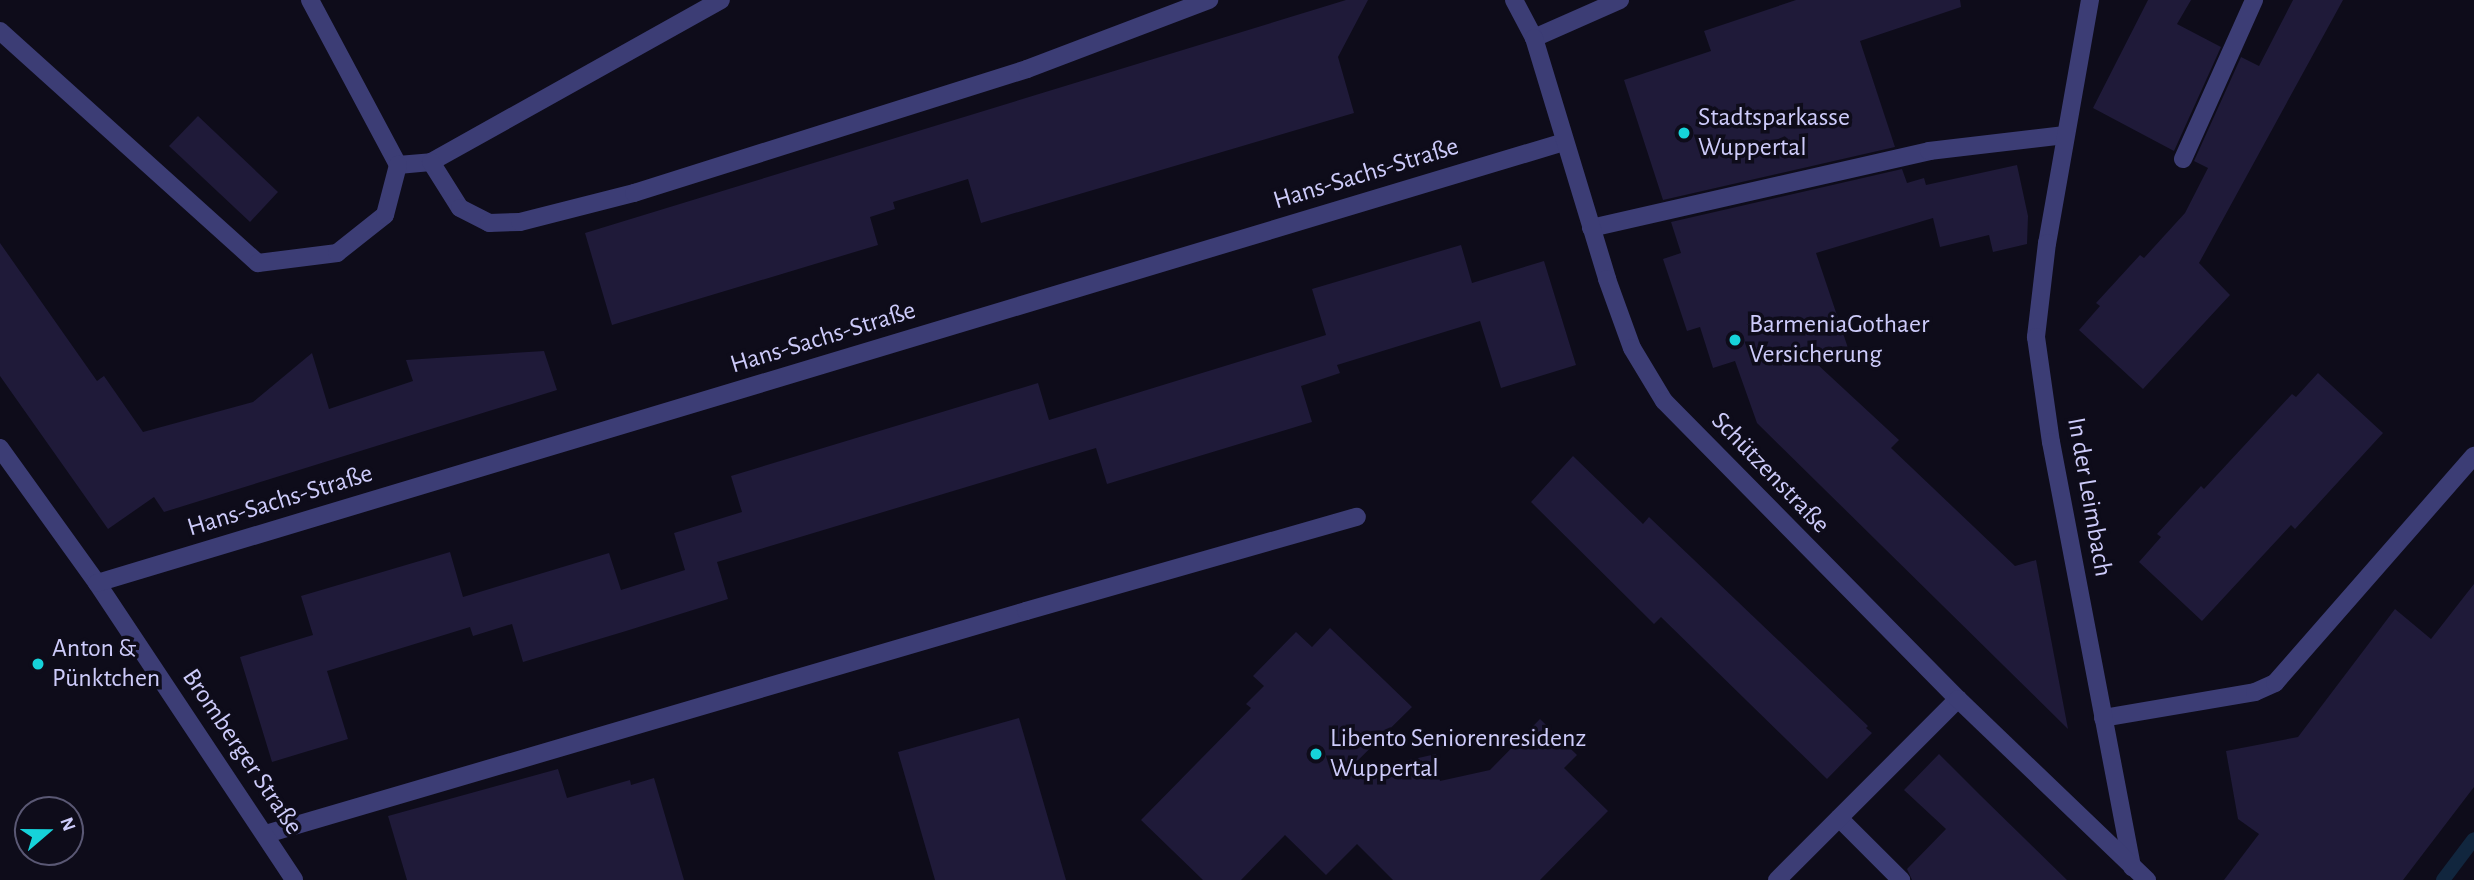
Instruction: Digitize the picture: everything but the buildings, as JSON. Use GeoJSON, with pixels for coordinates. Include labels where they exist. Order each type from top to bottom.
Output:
{"type":"FeatureCollection","features":[{"type":"Feature","properties":{"kind":"street"},"geometry":{"type":"LineString","coordinates":[[0,31],[258,262],[337,253],[385,215],[398,165],[310,0]]}},
{"type":"Feature","properties":{"kind":"street"},"geometry":{"type":"LineString","coordinates":[[398,165],[431,162],[721,0]]}},
{"type":"Feature","properties":{"kind":"street"},"geometry":{"type":"LineString","coordinates":[[431,162],[460,208],[489,223],[520,222],[634,193],[1027,69],[1209,0]]}},
{"type":"Feature","properties":{"kind":"street","name":"Schützenstraße"},"geometry":{"type":"LineString","coordinates":[[1514,0],[1534,38],[1591,228],[1632,348],[1664,401],[1761,503],[1958,699],[2147,880]]}},
{"type":"Feature","properties":{"kind":"street"},"geometry":{"type":"LineString","coordinates":[[1534,38],[1620,0]]}},
{"type":"Feature","properties":{"kind":"street","name":"In der Leimbach"},"geometry":{"type":"LineString","coordinates":[[2090,0],[2065,135],[2038,308],[2036,337],[2051,442],[2132,867]]}},
{"type":"Feature","properties":{"kind":"street"},"geometry":{"type":"LineString","coordinates":[[2183,159],[2254,0]]}},
{"type":"Feature","properties":{"kind":"street"},"geometry":{"type":"LineString","coordinates":[[1591,228],[1929,151],[2065,135]]}},
{"type":"Feature","properties":{"kind":"street","name":"Hans-Sachs-Straße"},"geometry":{"type":"LineString","coordinates":[[97,583],[1564,142]]}},
{"type":"Feature","properties":{"kind":"street","name":"Bromberger Straße"},"geometry":{"type":"LineString","coordinates":[[0,448],[97,583],[294,880]]}},
{"type":"Feature","properties":{"kind":"street"},"geometry":{"type":"LineString","coordinates":[[2104,718],[2255,692],[2275,683],[2474,456]]}},
{"type":"Feature","properties":{"kind":"street"},"geometry":{"type":"LineString","coordinates":[[266,834],[1012,615],[1357,517]]}},
{"type":"Feature","properties":{"kind":"street"},"geometry":{"type":"LineString","coordinates":[[1777,880],[1958,699]]}},
{"type":"Feature","properties":{"kind":"street"},"geometry":{"type":"LineString","coordinates":[[1839,818],[1901,880]]}},
{"type":"Feature","properties":{"kind":"waterway"},"geometry":{"type":"LineString","coordinates":[[2443,880],[2474,839]]}},
{"type":"Feature","properties":{"kind":"place","name":"Stadtsparkasse Wuppertal"},"geometry":{"type":"Point","coordinates":[1684,133]}},
{"type":"Feature","properties":{"kind":"place","name":"BarmeniaGothaer Versicherung"},"geometry":{"type":"Point","coordinates":[1735,340]}},
{"type":"Feature","properties":{"kind":"place","name":"Anton & Pünktchen"},"geometry":{"type":"Point","coordinates":[38,664]}},
{"type":"Feature","properties":{"kind":"place","name":"Libento Seniorenresidenz Wuppertal"},"geometry":{"type":"Point","coordinates":[1316,754]}}]}
